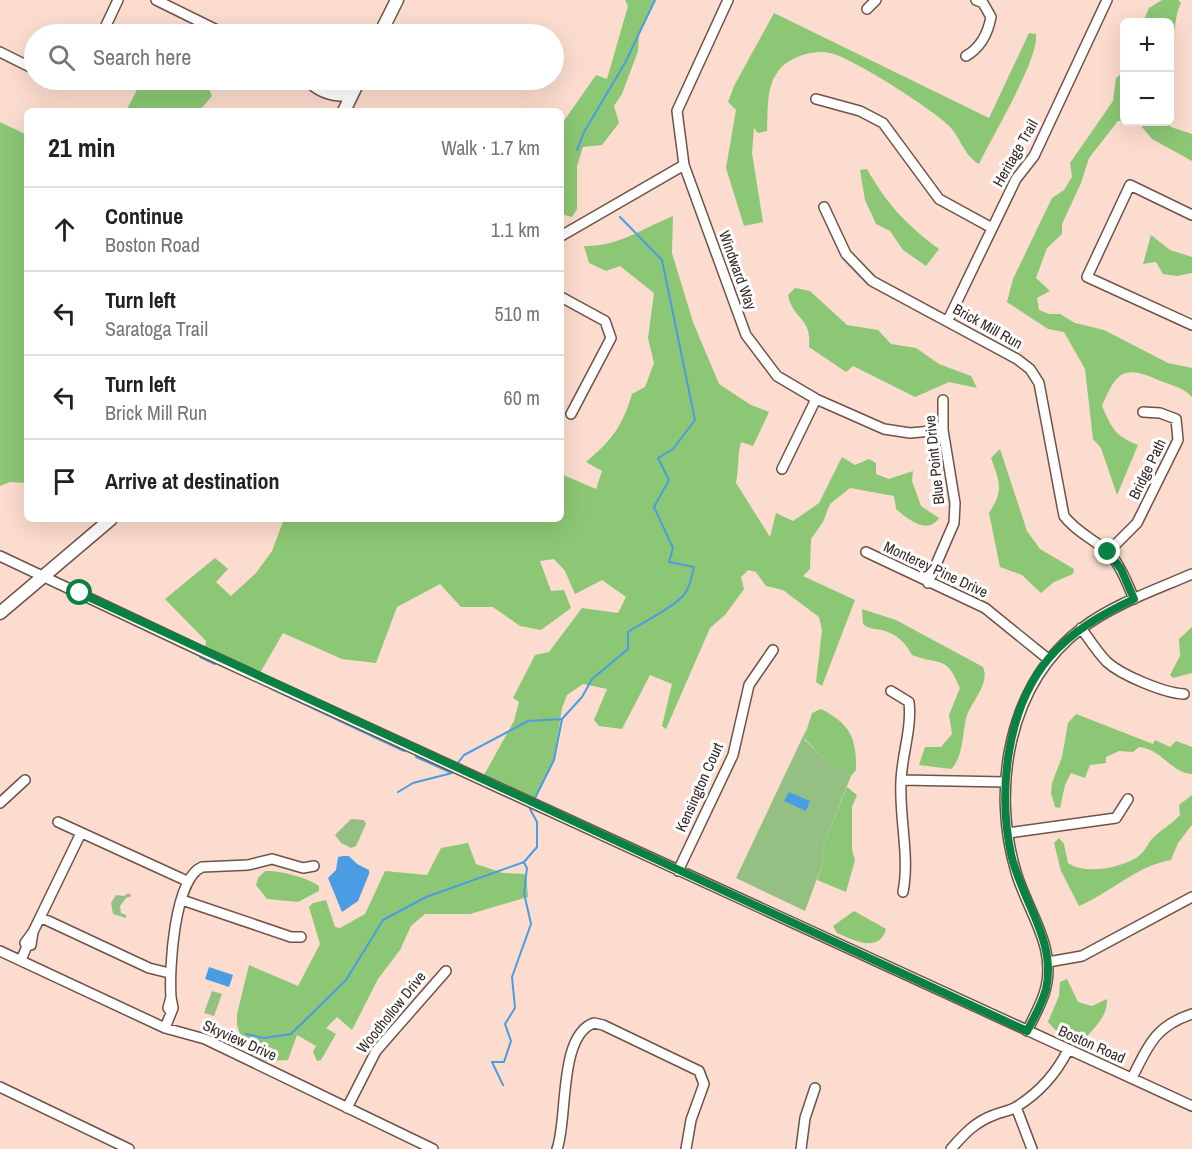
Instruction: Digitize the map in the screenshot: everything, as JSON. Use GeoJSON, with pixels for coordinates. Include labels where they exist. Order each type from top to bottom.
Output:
{"type":"FeatureCollection","features":[{"type":"Feature","properties":{"kind":"main road"},"geometry":{"type":"LineString","coordinates":[[385,24],[397,0]]}},
{"type":"Feature","properties":{"kind":"main road"},"geometry":{"type":"LineString","coordinates":[[345,108],[354,90]]}},
{"type":"Feature","properties":{"kind":"main road"},"geometry":{"type":"LineString","coordinates":[[0,613],[108,522]]}},
{"type":"Feature","properties":{"kind":"street"},"geometry":{"type":"LineString","coordinates":[[107,24],[118,0]]}},
{"type":"Feature","properties":{"kind":"street"},"geometry":{"type":"LineString","coordinates":[[156,0],[205,24]]}},
{"type":"Feature","properties":{"kind":"street","name":"Windward Way"},"geometry":{"type":"LineString","coordinates":[[728,0],[677,111],[684,165],[746,335],[777,376],[816,399],[884,429],[910,433],[943,430]]}},
{"type":"Feature","properties":{"kind":"street"},"geometry":{"type":"LineString","coordinates":[[867,9],[876,0]]}},
{"type":"Feature","properties":{"kind":"street"},"geometry":{"type":"LineString","coordinates":[[966,56],[976,50],[988,28],[991,17],[983,3],[976,0]]}},
{"type":"Feature","properties":{"kind":"street","name":"Heritage Trail"},"geometry":{"type":"LineString","coordinates":[[948,320],[1016,179],[1034,156],[1107,0]]}},
{"type":"Feature","properties":{"kind":"street"},"geometry":{"type":"LineString","coordinates":[[0,52],[24,64]]}},
{"type":"Feature","properties":{"kind":"street"},"geometry":{"type":"LineString","coordinates":[[321,90],[334,97],[351,96]]}},
{"type":"Feature","properties":{"kind":"street"},"geometry":{"type":"LineString","coordinates":[[341,90],[351,96]]}},
{"type":"Feature","properties":{"kind":"street"},"geometry":{"type":"LineString","coordinates":[[816,99],[860,111],[883,123],[939,199],[992,228]]}},
{"type":"Feature","properties":{"kind":"street"},"geometry":{"type":"LineString","coordinates":[[564,234],[684,165]]}},
{"type":"Feature","properties":{"kind":"street"},"geometry":{"type":"LineString","coordinates":[[1192,215],[1130,185],[1087,277],[1192,325]]}},
{"type":"Feature","properties":{"kind":"street","name":"Brick Mill Run"},"geometry":{"type":"LineString","coordinates":[[824,207],[846,254],[857,269],[893,294],[948,320],[1030,369],[1039,384],[1064,516],[1073,528],[1108,552],[1121,569],[1134,599]]}},
{"type":"Feature","properties":{"kind":"street"},"geometry":{"type":"LineString","coordinates":[[564,299],[605,321],[611,338],[571,414]]}},
{"type":"Feature","properties":{"kind":"street"},"geometry":{"type":"LineString","coordinates":[[782,469],[816,399]]}},
{"type":"Feature","properties":{"kind":"street","name":"Blue Point Drive"},"geometry":{"type":"LineString","coordinates":[[928,583],[954,523],[955,503],[943,430],[943,400]]}},
{"type":"Feature","properties":{"kind":"street","name":"Bridge Path"},"geometry":{"type":"LineString","coordinates":[[1108,552],[1137,523],[1178,440],[1176,419],[1160,413],[1143,412]]}},
{"type":"Feature","properties":{"kind":"street","name":"Monterey Pine Drive"},"geometry":{"type":"LineString","coordinates":[[866,552],[985,608],[1048,659]]}},
{"type":"Feature","properties":{"kind":"street","name":"Boston Road"},"geometry":{"type":"LineString","coordinates":[[0,556],[678,871],[1192,1106]]}},
{"type":"Feature","properties":{"kind":"street"},"geometry":{"type":"LineString","coordinates":[[1027,1031],[1045,991],[1048,962],[1041,932],[1017,876],[1008,833],[1006,782],[1017,722],[1029,691],[1048,659],[1081,628],[1134,599],[1192,574]]}},
{"type":"Feature","properties":{"kind":"street"},"geometry":{"type":"LineString","coordinates":[[1081,628],[1103,658],[1116,669],[1167,692],[1184,694]]}},
{"type":"Feature","properties":{"kind":"street","name":"Kensington Court"},"geometry":{"type":"LineString","coordinates":[[678,871],[733,755],[748,685],[773,650]]}},
{"type":"Feature","properties":{"kind":"street"},"geometry":{"type":"LineString","coordinates":[[891,691],[909,702],[911,719],[901,780],[901,825],[907,873],[903,892]]}},
{"type":"Feature","properties":{"kind":"street"},"geometry":{"type":"LineString","coordinates":[[0,803],[26,780]]}},
{"type":"Feature","properties":{"kind":"street"},"geometry":{"type":"LineString","coordinates":[[901,780],[1006,782]]}},
{"type":"Feature","properties":{"kind":"street"},"geometry":{"type":"LineString","coordinates":[[1008,833],[1116,818],[1128,799]]}},
{"type":"Feature","properties":{"kind":"street"},"geometry":{"type":"LineString","coordinates":[[58,822],[187,881]]}},
{"type":"Feature","properties":{"kind":"street"},"geometry":{"type":"LineString","coordinates":[[21,960],[27,946],[26,943],[42,918],[81,833]]}},
{"type":"Feature","properties":{"kind":"street"},"geometry":{"type":"LineString","coordinates":[[165,1028],[174,1001],[171,997],[169,973],[182,900],[187,881],[196,869],[249,865],[272,859],[303,868],[314,866]]}},
{"type":"Feature","properties":{"kind":"street"},"geometry":{"type":"LineString","coordinates":[[1048,962],[1082,956],[1192,897]]}},
{"type":"Feature","properties":{"kind":"street"},"geometry":{"type":"LineString","coordinates":[[182,900],[282,935],[301,937]]}},
{"type":"Feature","properties":{"kind":"street"},"geometry":{"type":"LineString","coordinates":[[42,918],[149,968],[169,973]]}},
{"type":"Feature","properties":{"kind":"street","name":"Skyview Drive"},"geometry":{"type":"LineString","coordinates":[[0,951],[165,1028],[205,1039],[433,1149]]}},
{"type":"Feature","properties":{"kind":"street","name":"Woodhollow Drive"},"geometry":{"type":"LineString","coordinates":[[347,1108],[375,1051],[446,971]]}},
{"type":"Feature","properties":{"kind":"street"},"geometry":{"type":"LineString","coordinates":[[1132,1078],[1151,1039],[1173,1020],[1192,1014]]}},
{"type":"Feature","properties":{"kind":"street"},"geometry":{"type":"LineString","coordinates":[[558,1149],[563,1131],[566,1072],[582,1032],[589,1024],[599,1023],[695,1068],[703,1079],[702,1091],[694,1109],[686,1149]]}},
{"type":"Feature","properties":{"kind":"street"},"geometry":{"type":"LineString","coordinates":[[951,1149],[974,1126],[1016,1107],[1044,1086],[1068,1050]]}},
{"type":"Feature","properties":{"kind":"street"},"geometry":{"type":"LineString","coordinates":[[0,1087],[129,1149]]}},
{"type":"Feature","properties":{"kind":"street"},"geometry":{"type":"LineString","coordinates":[[801,1149],[805,1118],[815,1088]]}},
{"type":"Feature","properties":{"kind":"street"},"geometry":{"type":"LineString","coordinates":[[1016,1107],[1032,1149]]}},
{"type":"Feature","properties":{"kind":"green space"},"geometry":{"type":"Polygon","coordinates":[[[625,0],[655,0],[639,35],[638,51],[622,94],[614,106],[619,123],[602,145],[583,147],[577,166],[577,209],[572,217],[564,215],[564,121],[596,75],[607,79],[628,6],[625,0]]]}},
{"type":"Feature","properties":{"kind":"green space"},"geometry":{"type":"Polygon","coordinates":[[[1162,0],[1178,0],[1181,3],[1174,34],[1174,18],[1145,18],[1149,8],[1162,0]]]}},
{"type":"Feature","properties":{"kind":"green space"},"geometry":{"type":"Polygon","coordinates":[[[774,13],[989,118],[1029,33],[1036,34],[1035,46],[1014,98],[979,164],[969,156],[948,125],[891,84],[830,53],[816,52],[793,59],[781,68],[773,79],[768,100],[767,131],[758,133],[754,128],[752,153],[763,222],[744,226],[726,168],[736,110],[728,102],[734,86],[774,13]]]}},
{"type":"Feature","properties":{"kind":"green space"},"geometry":{"type":"Polygon","coordinates":[[[1120,74],[1120,121],[1089,158],[1081,183],[1062,224],[1062,234],[1047,248],[1036,278],[1050,291],[1037,298],[1039,310],[1049,314],[1060,314],[1075,323],[1104,330],[1168,363],[1192,368],[1192,397],[1185,391],[1146,375],[1129,372],[1117,379],[1112,386],[1102,406],[1115,431],[1138,445],[1117,495],[1101,448],[1093,439],[1085,369],[1064,332],[1048,329],[1007,302],[1013,279],[1052,198],[1064,190],[1072,177],[1070,163],[1113,101],[1116,78],[1120,74]]]}},
{"type":"Feature","properties":{"kind":"green space"},"geometry":{"type":"Polygon","coordinates":[[[137,90],[209,90],[212,96],[202,108],[128,108],[137,90]]]}},
{"type":"Feature","properties":{"kind":"green space"},"geometry":{"type":"Polygon","coordinates":[[[0,122],[24,134],[24,483],[10,482],[0,486],[0,122]]]}},
{"type":"Feature","properties":{"kind":"green space"},"geometry":{"type":"Polygon","coordinates":[[[1141,126],[1170,126],[1192,134],[1192,161],[1152,139],[1141,126]]]}},
{"type":"Feature","properties":{"kind":"green space"},"geometry":{"type":"Polygon","coordinates":[[[867,169],[898,213],[939,249],[926,266],[903,250],[890,231],[876,224],[865,200],[860,170],[867,169]]]}},
{"type":"Feature","properties":{"kind":"green space"},"geometry":{"type":"Polygon","coordinates":[[[673,216],[672,253],[693,322],[719,384],[751,405],[769,412],[753,446],[741,442],[736,483],[770,537],[776,513],[793,521],[819,503],[842,457],[855,465],[869,459],[876,463],[876,474],[889,479],[913,471],[912,481],[921,506],[939,518],[929,525],[918,524],[896,509],[894,496],[850,488],[830,504],[823,522],[811,539],[810,569],[803,576],[855,600],[822,686],[816,682],[822,630],[819,617],[783,590],[766,586],[756,572],[748,570],[741,577],[744,589],[725,615],[710,628],[666,729],[662,726],[672,684],[650,675],[622,729],[599,726],[594,720],[607,689],[583,684],[567,695],[562,708],[554,760],[534,800],[484,775],[514,721],[519,702],[513,698],[535,655],[549,652],[582,608],[618,613],[626,597],[602,580],[575,594],[565,571],[554,559],[540,561],[551,591],[564,590],[571,608],[541,630],[520,626],[493,607],[461,607],[440,584],[397,607],[376,663],[342,659],[283,633],[260,673],[205,648],[206,641],[165,599],[215,558],[228,569],[216,582],[231,596],[256,573],[272,551],[283,522],[564,522],[564,475],[596,489],[602,471],[586,462],[615,432],[632,394],[645,387],[654,363],[648,338],[654,293],[620,266],[606,271],[589,263],[584,246],[608,244],[673,216]]]}},
{"type":"Feature","properties":{"kind":"green space"},"geometry":{"type":"Polygon","coordinates":[[[1151,235],[1170,250],[1192,257],[1192,273],[1177,276],[1163,274],[1156,262],[1143,264],[1151,235]]]}},
{"type":"Feature","properties":{"kind":"green space"},"geometry":{"type":"Polygon","coordinates":[[[795,288],[810,291],[847,325],[878,330],[891,344],[916,348],[939,364],[971,376],[977,388],[949,382],[915,397],[853,366],[846,372],[809,347],[808,330],[790,303],[788,295],[795,288]]]}},
{"type":"Feature","properties":{"kind":"green space"},"geometry":{"type":"Polygon","coordinates":[[[1000,449],[1027,531],[1040,549],[1074,569],[1073,574],[1054,582],[1041,593],[1022,575],[1000,567],[989,513],[999,492],[997,474],[991,458],[1000,449]]]}},
{"type":"Feature","properties":{"kind":"green space"},"geometry":{"type":"Polygon","coordinates":[[[862,609],[896,620],[983,667],[985,673],[983,685],[967,715],[958,758],[951,769],[919,765],[925,747],[941,747],[952,734],[949,715],[960,688],[955,677],[951,670],[942,663],[912,655],[896,636],[865,626],[862,609]]]}},
{"type":"Feature","properties":{"kind":"green space"},"geometry":{"type":"Polygon","coordinates":[[[1192,627],[1192,673],[1173,678],[1170,675],[1180,656],[1179,639],[1192,627]]]}},
{"type":"Feature","properties":{"kind":"green space"},"geometry":{"type":"Polygon","coordinates":[[[821,709],[839,720],[850,733],[856,759],[856,770],[851,776],[823,758],[804,738],[812,713],[821,709]]]}},
{"type":"Feature","properties":{"kind":"green space"},"geometry":{"type":"Polygon","coordinates":[[[1076,714],[1153,744],[1155,740],[1170,747],[1176,741],[1192,747],[1192,774],[1178,770],[1147,749],[1139,747],[1133,752],[1119,751],[1106,757],[1106,763],[1090,765],[1085,778],[1071,773],[1065,785],[1060,808],[1055,807],[1051,793],[1052,783],[1062,757],[1068,723],[1076,714]]]}},
{"type":"Feature","properties":{"kind":"green space"},"geometry":{"type":"Polygon","coordinates":[[[806,730],[804,739],[823,758],[851,776],[822,849],[824,860],[805,911],[736,878],[806,730]]]}},
{"type":"Feature","properties":{"kind":"green space"},"geometry":{"type":"Polygon","coordinates":[[[847,787],[857,795],[852,807],[852,850],[855,860],[846,892],[817,880],[824,860],[822,849],[847,787]]]}},
{"type":"Feature","properties":{"kind":"green space"},"geometry":{"type":"Polygon","coordinates":[[[1192,795],[1192,825],[1178,843],[1171,860],[1146,868],[1079,906],[1061,871],[1054,843],[1059,838],[1064,844],[1068,863],[1075,867],[1102,869],[1121,865],[1141,854],[1154,837],[1180,815],[1179,805],[1192,795]]]}},
{"type":"Feature","properties":{"kind":"green space"},"geometry":{"type":"Polygon","coordinates":[[[351,819],[364,820],[366,824],[356,846],[351,848],[341,843],[335,835],[351,819]]]}},
{"type":"Feature","properties":{"kind":"green space"},"geometry":{"type":"Polygon","coordinates":[[[468,843],[476,864],[503,873],[526,874],[528,897],[470,914],[425,914],[411,926],[400,950],[378,979],[352,1030],[337,1017],[326,1028],[336,1034],[321,1060],[317,1061],[313,1052],[316,1046],[297,1035],[288,1060],[264,1061],[246,1052],[237,1025],[237,1014],[249,965],[298,986],[320,944],[309,907],[313,903],[326,900],[335,927],[340,928],[365,914],[385,871],[427,875],[441,848],[468,843]]]}},
{"type":"Feature","properties":{"kind":"green space"},"geometry":{"type":"Polygon","coordinates":[[[265,871],[301,877],[319,886],[319,891],[298,902],[267,899],[256,885],[258,878],[265,871]]]}},
{"type":"Feature","properties":{"kind":"green space"},"geometry":{"type":"Polygon","coordinates":[[[128,893],[132,896],[126,898],[120,906],[121,913],[126,915],[126,918],[113,914],[111,903],[116,895],[124,896],[128,893]]]}},
{"type":"Feature","properties":{"kind":"green space"},"geometry":{"type":"Polygon","coordinates":[[[854,911],[886,929],[883,937],[872,943],[865,943],[837,933],[833,926],[854,911]]]}},
{"type":"Feature","properties":{"kind":"green space"},"geometry":{"type":"Polygon","coordinates":[[[1067,979],[1078,1002],[1092,1006],[1107,999],[1105,1012],[1083,1042],[1063,1036],[1048,1022],[1059,996],[1060,982],[1067,979]]]}},
{"type":"Feature","properties":{"kind":"green space"},"geometry":{"type":"Polygon","coordinates":[[[212,991],[222,994],[214,1016],[204,1013],[212,991]]]}},
{"type":"Feature","properties":{"kind":"water"},"geometry":{"type":"Polygon","coordinates":[[[789,792],[810,801],[806,811],[784,801],[789,792]]]}},
{"type":"Feature","properties":{"kind":"water"},"geometry":{"type":"Polygon","coordinates":[[[349,856],[357,864],[369,870],[369,874],[358,901],[342,912],[328,878],[336,870],[338,857],[349,856]]]}},
{"type":"Feature","properties":{"kind":"water"},"geometry":{"type":"Polygon","coordinates":[[[209,967],[233,975],[229,987],[205,979],[209,967]]]}},
{"type":"Feature","properties":{"kind":"waterway"},"geometry":{"type":"LineString","coordinates":[[577,150],[584,132],[625,63],[655,0]]}},
{"type":"Feature","properties":{"kind":"waterway"},"geometry":{"type":"LineString","coordinates":[[534,800],[554,760],[562,719],[582,697],[592,679],[628,649],[628,632],[670,607],[683,595],[690,584],[694,567],[669,562],[673,548],[654,507],[669,480],[658,458],[673,449],[695,420],[662,260],[620,217]]}},
{"type":"Feature","properties":{"kind":"waterway"},"geometry":{"type":"LineString","coordinates":[[133,624],[174,643]]}},
{"type":"Feature","properties":{"kind":"waterway"},"geometry":{"type":"LineString","coordinates":[[200,657],[215,664]]}},
{"type":"Feature","properties":{"kind":"waterway"},"geometry":{"type":"LineString","coordinates":[[270,688],[404,751]]}},
{"type":"Feature","properties":{"kind":"waterway"},"geometry":{"type":"LineString","coordinates":[[457,764],[464,755],[528,721],[562,719]]}},
{"type":"Feature","properties":{"kind":"waterway"},"geometry":{"type":"LineString","coordinates":[[416,757],[452,773]]}},
{"type":"Feature","properties":{"kind":"waterway"},"geometry":{"type":"LineString","coordinates":[[398,792],[413,783],[452,773]]}},
{"type":"Feature","properties":{"kind":"waterway"},"geometry":{"type":"LineString","coordinates":[[246,1034],[264,1038],[291,1034],[346,980],[383,920],[426,897],[524,862],[537,847],[537,822],[530,809]]}},
{"type":"Feature","properties":{"kind":"waterway"},"geometry":{"type":"LineString","coordinates":[[503,1085],[492,1062],[504,1062],[511,1041],[505,1024],[515,1008],[512,977],[531,924],[524,893],[527,868],[524,863]]}},
{"type":"Feature","properties":{"kind":"route"},"geometry":{"type":"LineString","coordinates":[[80,593],[711,887],[1027,1031],[1045,991],[1048,962],[1041,932],[1024,894],[1011,855],[1005,805],[1009,754],[1017,722],[1029,691],[1048,659],[1081,628],[1134,599],[1121,569],[1108,552]]}}]}
